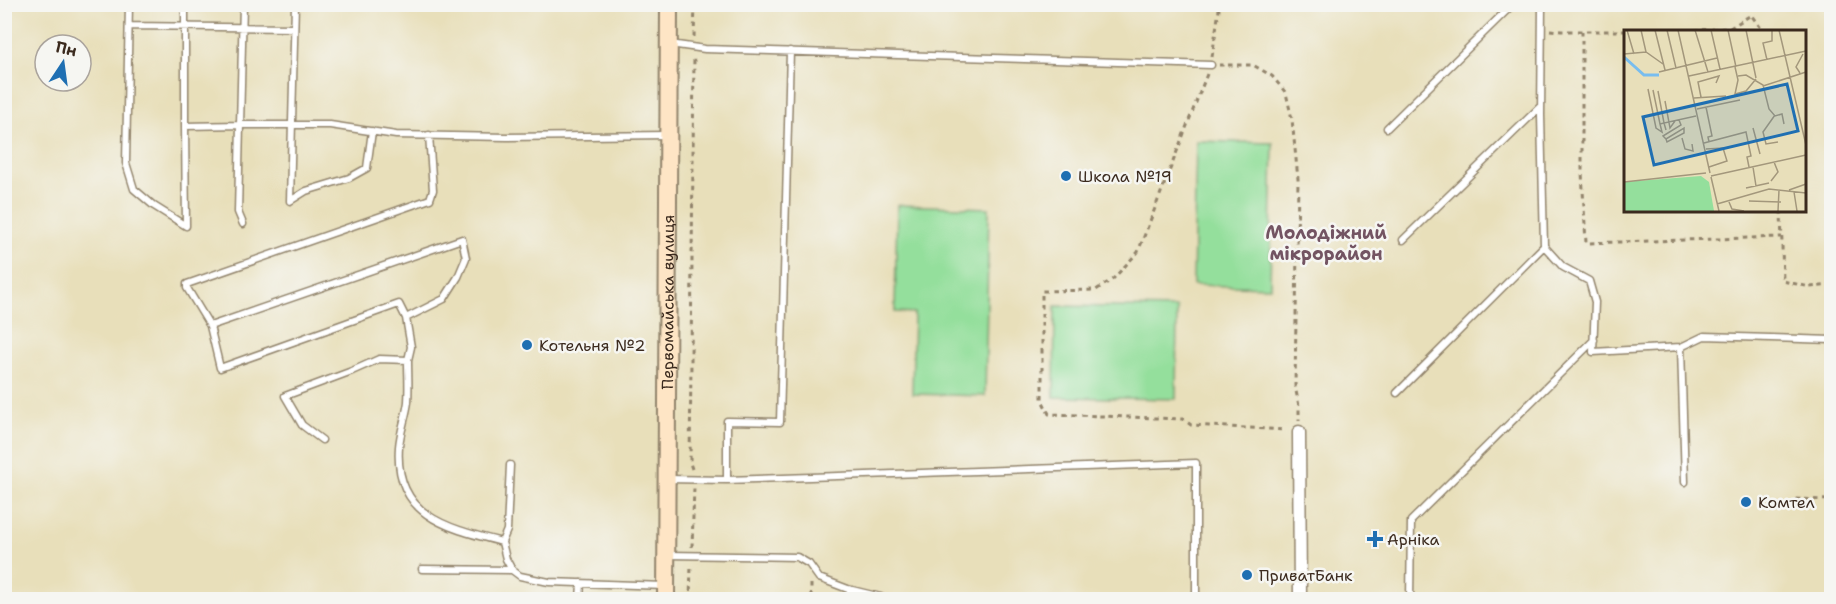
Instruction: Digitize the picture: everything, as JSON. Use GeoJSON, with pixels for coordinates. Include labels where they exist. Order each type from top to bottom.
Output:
{"type":"FeatureCollection","features":[{"type":"Feature","properties":{"kind":"main road","name":"Первомайська вулиця"},"geometry":{"type":"LineString","coordinates":[[666,593],[669,4]]}},
{"type":"Feature","properties":{"kind":"street"},"geometry":{"type":"LineString","coordinates":[[1299,432],[1300,600]]}},
{"type":"Feature","properties":{"kind":"lane"},"geometry":{"type":"LineString","coordinates":[[129,4],[126,163],[134,189],[153,206],[186,226],[185,4]]}},
{"type":"Feature","properties":{"kind":"lane"},"geometry":{"type":"LineString","coordinates":[[243,4],[238,212],[243,224]]}},
{"type":"Feature","properties":{"kind":"lane"},"geometry":{"type":"LineString","coordinates":[[295,4],[290,201],[306,191],[349,178],[367,168],[372,131]]}},
{"type":"Feature","properties":{"kind":"lane"},"geometry":{"type":"LineString","coordinates":[[1387,128],[1513,4]]}},
{"type":"Feature","properties":{"kind":"lane"},"geometry":{"type":"LineString","coordinates":[[1542,4],[1541,106],[1544,246],[1563,267],[1589,281],[1595,302],[1593,352],[1681,347],[1704,336],[1832,340]]}},
{"type":"Feature","properties":{"kind":"lane"},"geometry":{"type":"LineString","coordinates":[[129,26],[294,28]]}},
{"type":"Feature","properties":{"kind":"lane"},"geometry":{"type":"LineString","coordinates":[[669,44],[705,49],[1211,65]]}},
{"type":"Feature","properties":{"kind":"lane"},"geometry":{"type":"LineString","coordinates":[[727,480],[727,421],[780,422],[790,51]]}},
{"type":"Feature","properties":{"kind":"lane"},"geometry":{"type":"LineString","coordinates":[[1403,240],[1541,106]]}},
{"type":"Feature","properties":{"kind":"lane"},"geometry":{"type":"LineString","coordinates":[[185,126],[330,125],[396,135],[668,135]]}},
{"type":"Feature","properties":{"kind":"lane"},"geometry":{"type":"LineString","coordinates":[[429,135],[433,190],[430,199],[187,284],[187,288],[210,326],[220,368],[399,304],[406,318],[411,347],[408,360],[408,400],[399,447],[400,481],[412,503],[429,517],[464,533],[502,542]]}},
{"type":"Feature","properties":{"kind":"lane"},"geometry":{"type":"LineString","coordinates":[[210,326],[462,239],[466,258],[458,277],[444,299],[406,318]]}},
{"type":"Feature","properties":{"kind":"lane"},"geometry":{"type":"LineString","coordinates":[[1397,393],[1544,246]]}},
{"type":"Feature","properties":{"kind":"lane"},"geometry":{"type":"LineString","coordinates":[[1410,600],[1411,520],[1594,340]]}},
{"type":"Feature","properties":{"kind":"lane"},"geometry":{"type":"LineString","coordinates":[[1681,347],[1685,482]]}},
{"type":"Feature","properties":{"kind":"lane"},"geometry":{"type":"LineString","coordinates":[[322,440],[302,425],[285,396],[379,359],[408,360]]}},
{"type":"Feature","properties":{"kind":"lane"},"geometry":{"type":"LineString","coordinates":[[667,479],[727,480],[1196,463],[1196,600]]}},
{"type":"Feature","properties":{"kind":"lane"},"geometry":{"type":"LineString","coordinates":[[510,465],[507,530],[502,542],[506,559],[512,570],[520,576],[549,582],[581,583],[666,593]]}},
{"type":"Feature","properties":{"kind":"lane"},"geometry":{"type":"LineString","coordinates":[[666,555],[797,557],[809,564],[819,578],[848,589],[881,597],[883,600]]}},
{"type":"Feature","properties":{"kind":"lane"},"geometry":{"type":"LineString","coordinates":[[422,569],[512,570]]}},
{"type":"Feature","properties":{"kind":"lane"},"geometry":{"type":"LineString","coordinates":[[580,600],[581,583]]}},
{"type":"Feature","properties":{"kind":"path"},"geometry":{"type":"LineString","coordinates":[[690,600],[694,480],[690,463],[695,4]]}},
{"type":"Feature","properties":{"kind":"path"},"geometry":{"type":"LineString","coordinates":[[1211,65],[1253,65],[1272,76],[1286,93],[1292,119],[1298,179],[1295,386],[1299,406],[1299,432],[1284,429],[1191,425],[1182,419],[1049,414],[1042,400],[1042,291],[1096,290],[1113,279],[1138,252],[1211,65],[1219,10],[1217,4]]}},
{"type":"Feature","properties":{"kind":"path"},"geometry":{"type":"LineString","coordinates":[[1700,30],[1730,28],[1751,15],[1762,30]]}},
{"type":"Feature","properties":{"kind":"path"},"geometry":{"type":"LineString","coordinates":[[1542,29],[1624,31]]}},
{"type":"Feature","properties":{"kind":"path"},"geometry":{"type":"LineString","coordinates":[[1582,31],[1582,172],[1586,243],[1782,237]]}},
{"type":"Feature","properties":{"kind":"path"},"geometry":{"type":"LineString","coordinates":[[1781,212],[1783,281],[1810,286],[1832,285]]}},
{"type":"Feature","properties":{"kind":"path"},"geometry":{"type":"LineString","coordinates":[[1796,499],[1832,500]]}},
{"type":"Feature","properties":{"kind":"green space"},"geometry":{"type":"Polygon","coordinates":[[[1196,141],[1273,143],[1270,287],[1193,285],[1196,141]]]}},
{"type":"Feature","properties":{"kind":"green space"},"geometry":{"type":"Polygon","coordinates":[[[897,205],[989,208],[985,396],[912,394],[914,313],[895,312],[897,205]]]}},
{"type":"Feature","properties":{"kind":"green space"},"geometry":{"type":"Polygon","coordinates":[[[1055,306],[1177,308],[1176,399],[1054,397],[1055,306]]]}},
{"type":"Feature","properties":{"kind":"place","name":"Школа №19"},"geometry":{"type":"Point","coordinates":[1066,176]}},
{"type":"Feature","properties":{"kind":"place","name":"Котельня №2"},"geometry":{"type":"Point","coordinates":[527,345]}},
{"type":"Feature","properties":{"kind":"place","name":"Комтел"},"geometry":{"type":"Point","coordinates":[1746,502]}},
{"type":"Feature","properties":{"kind":"place","name":"Арніка"},"geometry":{"type":"Point","coordinates":[1375,539]}},
{"type":"Feature","properties":{"kind":"place","name":"ПриватБанк"},"geometry":{"type":"Point","coordinates":[1247,575]}},
{"type":"Feature","properties":{"kind":"district","name":"Молодіжний мікрорайон"},"geometry":{"type":"Point","coordinates":[1326,243]}}]}
